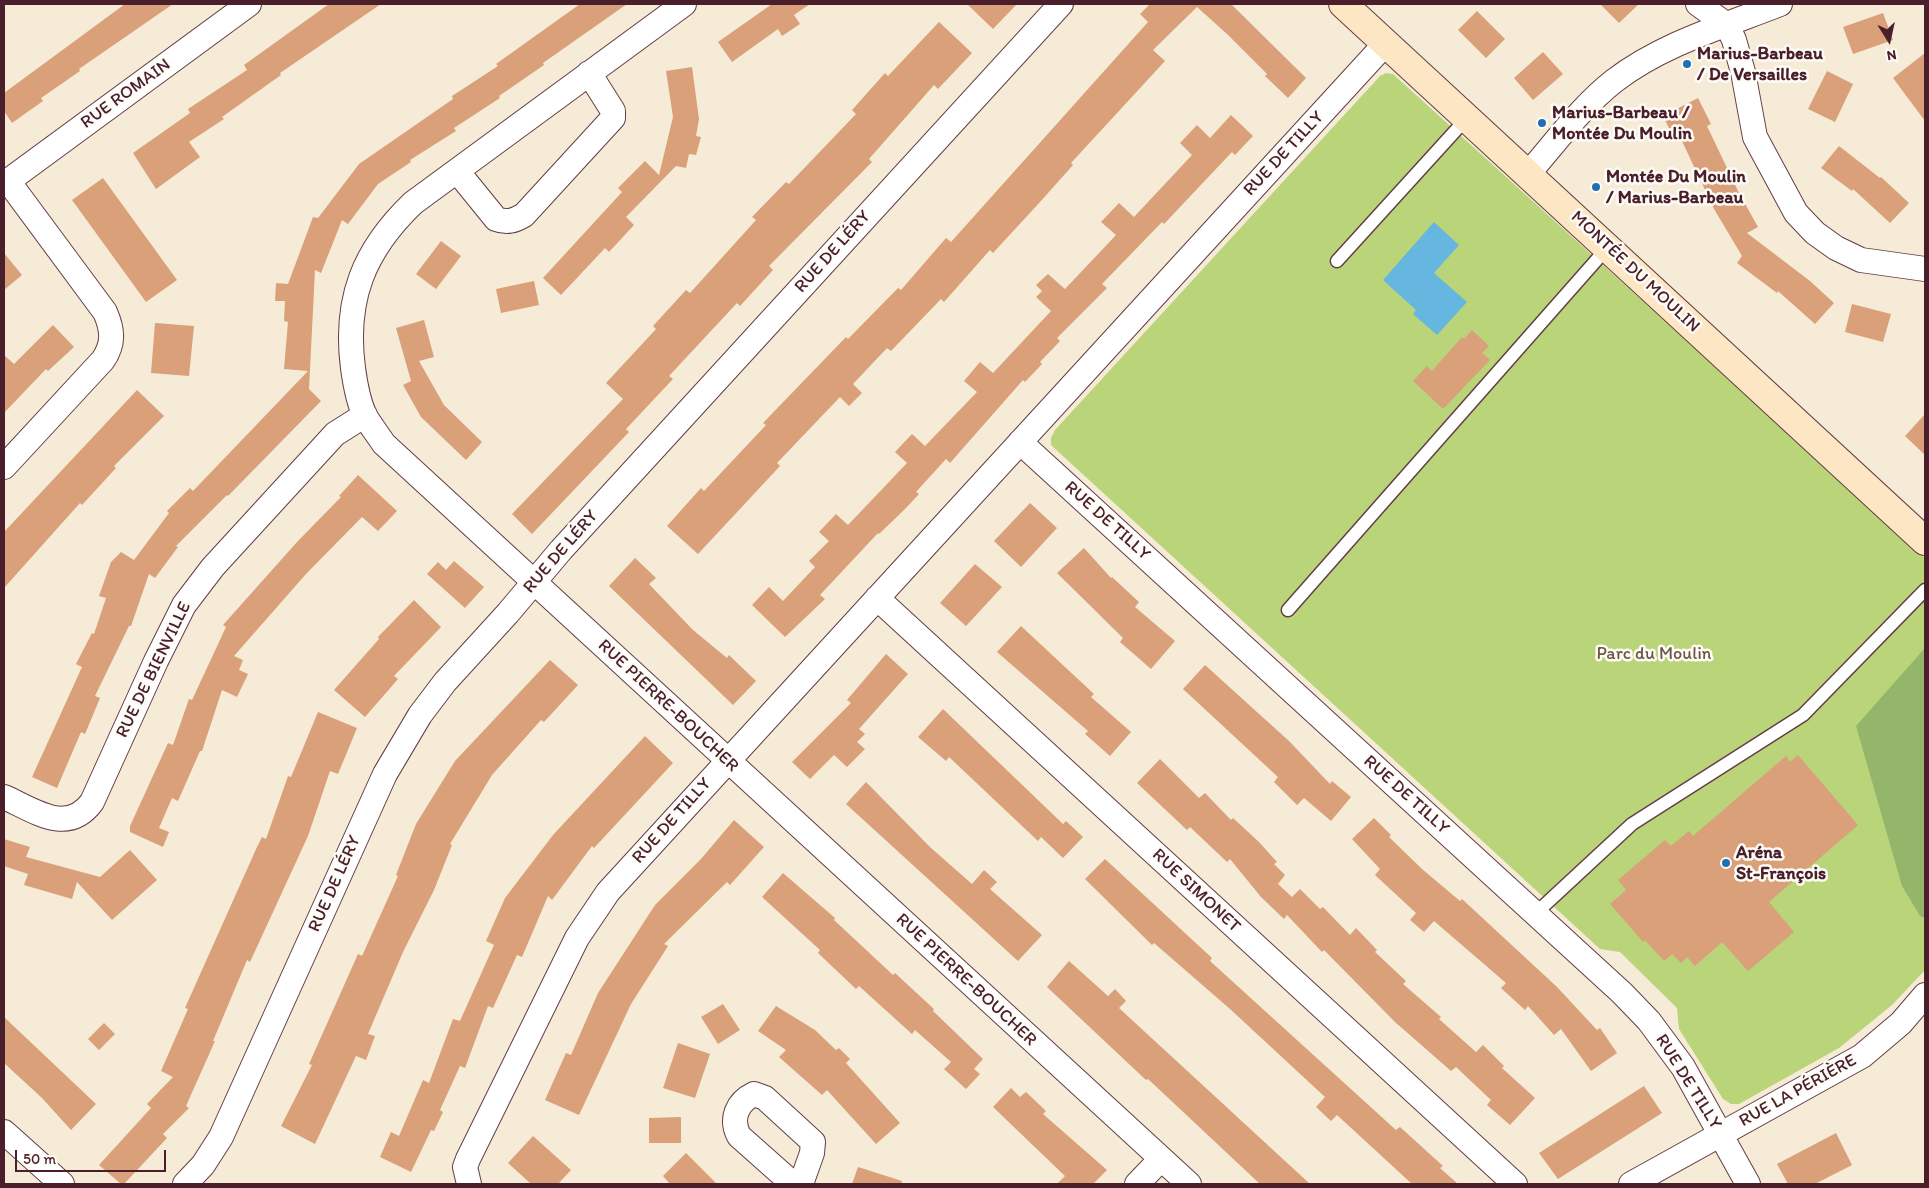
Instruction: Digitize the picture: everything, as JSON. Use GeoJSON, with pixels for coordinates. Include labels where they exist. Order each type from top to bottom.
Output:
{"type":"FeatureCollection","features":[{"type":"Feature","properties":{"kind":"street","name":"RUE ROMAIN"},"geometry":{"type":"LineString","coordinates":[[6,183],[249,4]]}},
{"type":"Feature","properties":{"kind":"street","name":"RUE PIERRE-BOUCHER"},"geometry":{"type":"LineString","coordinates":[[684,4],[414,203],[398,218],[373,250],[357,291],[350,334],[354,376],[365,415],[384,444],[1188,1184]]}},
{"type":"Feature","properties":{"kind":"street","name":"RUE DE LÉRY"},"geometry":{"type":"LineString","coordinates":[[185,1184],[203,1164],[221,1136],[386,774],[420,715],[445,682],[561,550],[1061,4]]}},
{"type":"Feature","properties":{"kind":"street","name":"MONTÉE DU MOULIN"},"geometry":{"type":"LineString","coordinates":[[1343,4],[1925,541]]}},
{"type":"Feature","properties":{"kind":"street"},"geometry":{"type":"LineString","coordinates":[[1698,4],[1726,26],[1740,55],[1755,137],[1796,213],[1815,233],[1836,248],[1862,260],[1925,269]]}},
{"type":"Feature","properties":{"kind":"street"},"geometry":{"type":"LineString","coordinates":[[1528,174],[1585,109],[1615,80],[1650,58],[1780,4]]}},
{"type":"Feature","properties":{"kind":"street","name":"RUE DE TILLY"},"geometry":{"type":"LineString","coordinates":[[469,1184],[465,1167],[468,1159],[577,938],[608,892],[1386,43]]}},
{"type":"Feature","properties":{"kind":"street"},"geometry":{"type":"LineString","coordinates":[[457,171],[496,219],[504,222],[513,221],[524,215],[614,118],[613,111],[589,74]]}},
{"type":"Feature","properties":{"kind":"street"},"geometry":{"type":"LineString","coordinates":[[4,467],[103,360],[110,349],[112,336],[105,312],[6,183]]}},
{"type":"Feature","properties":{"kind":"street","name":"RUE DE BIENVILLE"},"geometry":{"type":"LineString","coordinates":[[4,796],[58,819],[69,820],[86,810],[92,802],[156,660],[184,605],[213,567],[335,434],[365,415]]}},
{"type":"Feature","properties":{"kind":"street","name":"RUE DE TILLY"},"geometry":{"type":"LineString","coordinates":[[1020,442],[1536,913],[1649,1021],[1683,1067],[1748,1184]]}},
{"type":"Feature","properties":{"kind":"street","name":"RUE SIMONET"},"geometry":{"type":"LineString","coordinates":[[877,598],[1515,1184]]}},
{"type":"Feature","properties":{"kind":"street","name":"RUE LA PÉRIÈRE"},"geometry":{"type":"LineString","coordinates":[[1631,1184],[1862,1056],[1901,1022],[1925,995]]}},
{"type":"Feature","properties":{"kind":"street"},"geometry":{"type":"LineString","coordinates":[[793,1184],[739,1136],[734,1126],[735,1114],[744,1098],[754,1094],[765,1098],[813,1142],[812,1153],[801,1184]]}},
{"type":"Feature","properties":{"kind":"street"},"geometry":{"type":"LineString","coordinates":[[4,1132],[62,1184]]}},
{"type":"Feature","properties":{"kind":"street"},"geometry":{"type":"LineString","coordinates":[[1137,1184],[1161,1159]]}},
{"type":"Feature","properties":{"kind":"lane"},"geometry":{"type":"LineString","coordinates":[[1337,261],[1468,118]]}},
{"type":"Feature","properties":{"kind":"lane"},"geometry":{"type":"LineString","coordinates":[[1288,610],[1608,247]]}},
{"type":"Feature","properties":{"kind":"lane"},"geometry":{"type":"LineString","coordinates":[[1536,913],[1632,824],[1803,715],[1925,590]]}},
{"type":"Feature","properties":{"kind":"green space","name":"Parc du Moulin"},"geometry":{"type":"Polygon","coordinates":[[[1386,73],[1393,74],[1925,558],[1925,970],[1892,1005],[1839,1048],[1739,1104],[1731,1104],[1723,1099],[1679,1029],[1677,1008],[1620,952],[1600,949],[1051,445],[1051,438],[1055,430],[1380,76],[1386,73]]]}},
{"type":"Feature","properties":{"kind":"green space"},"geometry":{"type":"Polygon","coordinates":[[[1925,648],[1925,918],[1920,916],[1902,886],[1856,726],[1925,648]]]}},
{"type":"Feature","properties":{"kind":"water"},"geometry":{"type":"Polygon","coordinates":[[[1434,222],[1459,245],[1434,273],[1467,302],[1437,335],[1413,314],[1416,310],[1383,280],[1434,222]]]}},
{"type":"Feature","properties":{"kind":"building"},"geometry":{"type":"Polygon","coordinates":[[[125,4],[173,4],[79,69],[80,71],[41,98],[43,101],[12,123],[4,111],[4,93],[125,4]]]}},
{"type":"Feature","properties":{"kind":"building"},"geometry":{"type":"Polygon","coordinates":[[[329,4],[381,4],[280,73],[281,75],[222,117],[224,119],[189,142],[200,157],[156,189],[133,153],[190,113],[188,109],[247,70],[244,65],[329,4]]]}},
{"type":"Feature","properties":{"kind":"building"},"geometry":{"type":"Polygon","coordinates":[[[580,4],[627,4],[543,63],[544,65],[499,96],[500,98],[454,128],[456,131],[410,160],[411,162],[378,184],[348,224],[342,220],[321,273],[315,270],[309,389],[321,401],[176,546],[178,547],[155,578],[149,574],[131,626],[129,626],[95,696],[100,698],[85,734],[81,732],[57,788],[32,777],[82,667],[76,664],[92,633],[94,634],[106,598],[99,596],[111,562],[121,552],[134,560],[169,513],[167,511],[190,488],[193,491],[308,371],[284,369],[288,322],[284,321],[285,301],[275,301],[276,283],[288,284],[313,217],[318,218],[359,164],[453,99],[452,96],[498,66],[496,64],[580,4]]]}},
{"type":"Feature","properties":{"kind":"building"},"geometry":{"type":"Polygon","coordinates":[[[772,4],[810,4],[794,15],[800,24],[782,36],[778,29],[732,62],[718,42],[772,4]]]}},
{"type":"Feature","properties":{"kind":"building"},"geometry":{"type":"Polygon","coordinates":[[[967,4],[1017,4],[993,29],[967,4]]]}},
{"type":"Feature","properties":{"kind":"building"},"geometry":{"type":"Polygon","coordinates":[[[1150,4],[1231,4],[1306,78],[1288,98],[1227,34],[1197,7],[1153,50],[1165,61],[1071,163],[1073,165],[1040,202],[993,253],[990,250],[944,302],[941,299],[891,351],[887,348],[853,384],[862,393],[849,406],[840,397],[777,463],[780,466],[698,554],[667,526],[701,488],[704,491],[766,425],[763,423],[846,337],[848,339],[898,288],[901,290],[946,238],[951,242],[1148,22],[1140,14],[1150,4]]]}},
{"type":"Feature","properties":{"kind":"building"},"geometry":{"type":"Polygon","coordinates":[[[1600,4],[1639,4],[1619,23],[1600,4]]]}},
{"type":"Feature","properties":{"kind":"building"},"geometry":{"type":"Polygon","coordinates":[[[1477,11],[1505,39],[1486,58],[1458,30],[1477,11]]]}},
{"type":"Feature","properties":{"kind":"building"},"geometry":{"type":"Polygon","coordinates":[[[1883,13],[1893,40],[1853,54],[1843,27],[1883,13]]]}},
{"type":"Feature","properties":{"kind":"building"},"geometry":{"type":"Polygon","coordinates":[[[939,22],[972,53],[938,89],[934,85],[869,159],[872,162],[769,266],[773,270],[740,306],[737,303],[669,376],[673,379],[626,429],[629,432],[532,534],[512,514],[623,399],[606,383],[656,329],[653,326],[686,290],[690,293],[756,220],[752,217],[786,182],[789,184],[856,114],[852,110],[885,73],[888,76],[939,22]]]}},
{"type":"Feature","properties":{"kind":"building"},"geometry":{"type":"Polygon","coordinates":[[[1543,52],[1563,74],[1533,100],[1514,78],[1543,52]]]}},
{"type":"Feature","properties":{"kind":"building"},"geometry":{"type":"Polygon","coordinates":[[[1925,53],[1925,121],[1893,78],[1925,53]]]}},
{"type":"Feature","properties":{"kind":"building"},"geometry":{"type":"Polygon","coordinates":[[[692,67],[699,119],[696,136],[701,137],[696,155],[689,154],[686,168],[676,166],[626,217],[634,225],[609,252],[605,248],[561,295],[543,278],[622,192],[618,188],[645,161],[659,175],[673,117],[666,71],[692,67]]]}},
{"type":"Feature","properties":{"kind":"building"},"geometry":{"type":"Polygon","coordinates":[[[1827,71],[1853,84],[1835,122],[1808,109],[1827,71]]]}},
{"type":"Feature","properties":{"kind":"building"},"geometry":{"type":"Polygon","coordinates":[[[1698,98],[1711,124],[1707,126],[1738,191],[1758,227],[1747,233],[1810,281],[1834,303],[1815,324],[1778,291],[1777,293],[1737,263],[1742,256],[1714,209],[1681,139],[1676,142],[1663,116],[1698,98]]]}},
{"type":"Feature","properties":{"kind":"building"},"geometry":{"type":"Polygon","coordinates":[[[1231,115],[1253,136],[1235,155],[1232,152],[1164,224],[1162,222],[1102,284],[1107,288],[1057,338],[1060,341],[1040,362],[1042,364],[1025,382],[1023,380],[950,463],[946,459],[916,492],[919,494],[878,533],[820,595],[825,599],[785,637],[752,605],[769,587],[783,601],[815,567],[809,561],[829,541],[819,532],[836,514],[848,525],[907,463],[895,452],[912,434],[925,446],[977,392],[964,381],[980,362],[993,373],[1051,311],[1036,297],[1042,291],[1036,285],[1048,274],[1065,289],[1116,235],[1101,222],[1119,203],[1134,217],[1192,155],[1180,143],[1197,125],[1210,138],[1231,115]]]}},
{"type":"Feature","properties":{"kind":"building"},"geometry":{"type":"Polygon","coordinates":[[[1839,146],[1881,177],[1909,203],[1890,223],[1853,189],[1852,191],[1821,168],[1839,146]]]}},
{"type":"Feature","properties":{"kind":"building"},"geometry":{"type":"Polygon","coordinates":[[[103,178],[177,280],[146,302],[72,200],[103,178]]]}},
{"type":"Feature","properties":{"kind":"building"},"geometry":{"type":"Polygon","coordinates":[[[441,241],[461,256],[436,289],[416,274],[441,241]]]}},
{"type":"Feature","properties":{"kind":"building"},"geometry":{"type":"Polygon","coordinates":[[[4,253],[22,275],[4,290],[4,253]]]}},
{"type":"Feature","properties":{"kind":"building"},"geometry":{"type":"Polygon","coordinates":[[[534,281],[539,305],[501,313],[496,289],[534,281]]]}},
{"type":"Feature","properties":{"kind":"building"},"geometry":{"type":"Polygon","coordinates":[[[1852,304],[1891,314],[1883,342],[1845,332],[1852,304]]]}},
{"type":"Feature","properties":{"kind":"building"},"geometry":{"type":"Polygon","coordinates":[[[424,320],[434,357],[419,361],[444,405],[482,442],[466,460],[421,417],[403,385],[411,381],[396,328],[424,320]]]}},
{"type":"Feature","properties":{"kind":"building"},"geometry":{"type":"Polygon","coordinates":[[[155,323],[194,326],[189,376],[151,373],[155,323]]]}},
{"type":"Feature","properties":{"kind":"building"},"geometry":{"type":"Polygon","coordinates":[[[53,325],[74,347],[48,371],[46,369],[4,413],[4,355],[14,364],[53,325]]]}},
{"type":"Feature","properties":{"kind":"building"},"geometry":{"type":"Polygon","coordinates":[[[1472,330],[1489,346],[1482,353],[1490,360],[1443,409],[1413,381],[1427,366],[1432,371],[1462,337],[1464,339],[1472,330]]]}},
{"type":"Feature","properties":{"kind":"building"},"geometry":{"type":"Polygon","coordinates":[[[137,390],[164,416],[114,466],[116,468],[82,505],[80,503],[4,588],[4,532],[137,390]]]}},
{"type":"Feature","properties":{"kind":"building"},"geometry":{"type":"Polygon","coordinates":[[[1925,414],[1925,455],[1905,436],[1925,414]]]}},
{"type":"Feature","properties":{"kind":"building"},"geometry":{"type":"Polygon","coordinates":[[[358,475],[397,511],[378,531],[362,517],[306,574],[234,656],[243,660],[239,670],[248,674],[237,697],[222,690],[202,751],[200,751],[178,801],[172,798],[159,828],[169,832],[163,847],[130,832],[130,826],[168,743],[173,745],[189,699],[192,700],[226,627],[223,625],[297,542],[341,497],[339,496],[358,475]]]}},
{"type":"Feature","properties":{"kind":"building"},"geometry":{"type":"Polygon","coordinates":[[[1030,503],[1057,528],[1021,567],[994,541],[1030,503]]]}},
{"type":"Feature","properties":{"kind":"building"},"geometry":{"type":"Polygon","coordinates":[[[1084,548],[1111,578],[1139,602],[1135,607],[1175,641],[1151,669],[1120,642],[1123,638],[1057,573],[1084,548]]]}},
{"type":"Feature","properties":{"kind":"building"},"geometry":{"type":"Polygon","coordinates":[[[635,558],[656,578],[649,584],[693,630],[727,658],[729,655],[756,681],[733,705],[609,586],[635,558]]]}},
{"type":"Feature","properties":{"kind":"building"},"geometry":{"type":"Polygon","coordinates":[[[454,561],[484,587],[465,608],[427,574],[438,562],[446,570],[454,561]]]}},
{"type":"Feature","properties":{"kind":"building"},"geometry":{"type":"Polygon","coordinates":[[[975,564],[1002,587],[966,626],[940,603],[975,564]]]}},
{"type":"Feature","properties":{"kind":"building"},"geometry":{"type":"Polygon","coordinates":[[[414,600],[441,627],[394,676],[398,679],[365,717],[334,690],[379,639],[378,637],[414,600]]]}},
{"type":"Feature","properties":{"kind":"building"},"geometry":{"type":"Polygon","coordinates":[[[1021,626],[1094,694],[1091,697],[1131,732],[1110,756],[1085,734],[1088,731],[997,652],[1021,626]]]}},
{"type":"Feature","properties":{"kind":"building"},"geometry":{"type":"Polygon","coordinates":[[[886,654],[908,674],[859,729],[865,734],[857,742],[865,749],[847,767],[834,755],[810,779],[792,762],[851,703],[847,700],[886,654]]]}},
{"type":"Feature","properties":{"kind":"building"},"geometry":{"type":"Polygon","coordinates":[[[550,660],[578,685],[544,722],[541,720],[492,775],[450,844],[452,845],[434,890],[403,952],[368,1034],[375,1036],[366,1060],[356,1056],[315,1144],[281,1126],[312,1065],[309,1064],[358,954],[362,956],[398,876],[396,875],[416,824],[455,761],[550,660]]]}},
{"type":"Feature","properties":{"kind":"building"},"geometry":{"type":"Polygon","coordinates":[[[1205,665],[1289,741],[1330,784],[1332,781],[1351,797],[1331,821],[1304,798],[1297,805],[1274,782],[1278,777],[1183,689],[1205,665]]]}},
{"type":"Feature","properties":{"kind":"building"},"geometry":{"type":"Polygon","coordinates":[[[943,709],[1063,824],[1066,821],[1083,837],[1063,858],[1041,837],[1038,841],[949,757],[946,761],[918,737],[943,709]]]}},
{"type":"Feature","properties":{"kind":"building"},"geometry":{"type":"Polygon","coordinates":[[[318,712],[357,728],[338,774],[330,771],[308,836],[250,962],[247,960],[213,1041],[215,1041],[186,1106],[189,1108],[163,1134],[167,1138],[124,1184],[121,1184],[99,1165],[151,1108],[147,1104],[173,1077],[161,1071],[188,1009],[185,1008],[257,847],[262,837],[266,839],[288,776],[291,777],[318,712]]]}},
{"type":"Feature","properties":{"kind":"building"},"geometry":{"type":"Polygon","coordinates":[[[645,736],[673,763],[594,848],[592,846],[552,900],[548,896],[522,957],[517,955],[493,1008],[488,1006],[465,1068],[460,1066],[440,1110],[443,1112],[434,1131],[431,1130],[411,1172],[380,1157],[391,1132],[399,1136],[423,1080],[429,1083],[453,1019],[460,1021],[494,945],[486,941],[505,898],[553,835],[645,736]]]}},
{"type":"Feature","properties":{"kind":"building","name":"Aréna St-François"},"geometry":{"type":"Polygon","coordinates":[[[1798,755],[1858,825],[1769,902],[1794,932],[1748,971],[1722,942],[1695,966],[1687,957],[1681,963],[1672,954],[1664,961],[1645,940],[1643,942],[1610,904],[1626,890],[1618,880],[1665,840],[1671,846],[1689,831],[1693,836],[1786,756],[1790,762],[1798,755]]]}},
{"type":"Feature","properties":{"kind":"building"},"geometry":{"type":"Polygon","coordinates":[[[1160,759],[1199,798],[1205,793],[1231,820],[1233,818],[1259,842],[1277,862],[1274,864],[1285,875],[1278,884],[1292,897],[1300,889],[1320,909],[1323,907],[1350,935],[1356,928],[1377,950],[1375,952],[1406,981],[1403,984],[1441,1017],[1439,1019],[1476,1052],[1483,1045],[1504,1066],[1502,1068],[1535,1098],[1510,1125],[1487,1105],[1491,1100],[1456,1067],[1451,1071],[1395,1022],[1324,950],[1322,952],[1287,915],[1284,919],[1261,897],[1230,859],[1227,862],[1190,827],[1187,830],[1137,783],[1160,759]]]}},
{"type":"Feature","properties":{"kind":"building"},"geometry":{"type":"Polygon","coordinates":[[[866,782],[930,847],[972,884],[984,870],[997,882],[990,889],[1042,935],[1018,961],[846,804],[866,782]]]}},
{"type":"Feature","properties":{"kind":"building"},"geometry":{"type":"Polygon","coordinates":[[[1374,818],[1391,835],[1389,837],[1422,869],[1460,901],[1462,899],[1557,987],[1597,1030],[1600,1028],[1617,1053],[1591,1071],[1561,1029],[1554,1035],[1528,1006],[1525,1010],[1501,988],[1506,983],[1434,921],[1424,932],[1410,920],[1416,913],[1375,875],[1380,869],[1352,839],[1374,818]]]}},
{"type":"Feature","properties":{"kind":"building"},"geometry":{"type":"Polygon","coordinates":[[[734,820],[764,847],[730,885],[727,882],[664,944],[668,946],[631,1004],[579,1115],[545,1100],[566,1053],[571,1055],[598,993],[655,905],[701,859],[734,820]]]}},
{"type":"Feature","properties":{"kind":"building"},"geometry":{"type":"Polygon","coordinates":[[[4,839],[30,847],[26,857],[100,877],[130,850],[157,880],[112,920],[77,882],[72,899],[24,885],[28,874],[4,866],[4,839]]]}},
{"type":"Feature","properties":{"kind":"building"},"geometry":{"type":"Polygon","coordinates":[[[1105,859],[1212,958],[1210,961],[1396,1130],[1400,1127],[1443,1166],[1440,1168],[1458,1184],[1412,1184],[1337,1115],[1331,1121],[1316,1107],[1325,1097],[1230,1009],[1154,943],[1152,945],[1085,879],[1105,859]]]}},
{"type":"Feature","properties":{"kind":"building"},"geometry":{"type":"Polygon","coordinates":[[[783,873],[835,918],[834,920],[893,975],[895,973],[934,1009],[933,1011],[983,1059],[974,1069],[980,1074],[966,1089],[944,1069],[951,1062],[915,1030],[912,1034],[859,986],[856,989],[818,953],[820,950],[762,897],[783,873]]]}},
{"type":"Feature","properties":{"kind":"building"},"geometry":{"type":"Polygon","coordinates":[[[1069,961],[1108,996],[1115,989],[1126,1001],[1119,1008],[1310,1184],[1260,1184],[1148,1079],[1146,1080],[1047,987],[1069,961]]]}},
{"type":"Feature","properties":{"kind":"building"},"geometry":{"type":"Polygon","coordinates":[[[723,1004],[740,1030],[718,1044],[701,1017],[723,1004]]]}},
{"type":"Feature","properties":{"kind":"building"},"geometry":{"type":"Polygon","coordinates":[[[776,1006],[815,1030],[836,1050],[839,1048],[850,1059],[846,1063],[900,1123],[876,1144],[827,1090],[822,1095],[779,1057],[786,1050],[758,1031],[776,1006]]]}},
{"type":"Feature","properties":{"kind":"building"},"geometry":{"type":"Polygon","coordinates":[[[4,1017],[96,1104],[71,1130],[42,1098],[4,1063],[4,1017]]]}},
{"type":"Feature","properties":{"kind":"building"},"geometry":{"type":"Polygon","coordinates":[[[104,1023],[115,1034],[99,1050],[88,1039],[104,1023]]]}},
{"type":"Feature","properties":{"kind":"building"},"geometry":{"type":"Polygon","coordinates":[[[678,1043],[710,1054],[695,1098],[663,1088],[678,1043]]]}},
{"type":"Feature","properties":{"kind":"building"},"geometry":{"type":"Polygon","coordinates":[[[1644,1086],[1662,1113],[1558,1179],[1539,1153],[1644,1086]]]}},
{"type":"Feature","properties":{"kind":"building"},"geometry":{"type":"Polygon","coordinates":[[[1011,1088],[1020,1097],[1026,1092],[1046,1111],[1043,1114],[1107,1170],[1093,1184],[1057,1184],[1065,1176],[993,1107],[1011,1088]]]}},
{"type":"Feature","properties":{"kind":"building"},"geometry":{"type":"Polygon","coordinates":[[[681,1117],[681,1143],[649,1143],[649,1118],[681,1117]]]}},
{"type":"Feature","properties":{"kind":"building"},"geometry":{"type":"Polygon","coordinates":[[[1836,1133],[1852,1165],[1815,1184],[1788,1184],[1777,1164],[1836,1133]]]}},
{"type":"Feature","properties":{"kind":"building"},"geometry":{"type":"Polygon","coordinates":[[[533,1136],[571,1170],[558,1184],[531,1184],[508,1163],[533,1136]]]}},
{"type":"Feature","properties":{"kind":"building"},"geometry":{"type":"Polygon","coordinates":[[[686,1153],[717,1184],[670,1184],[663,1176],[686,1153]]]}},
{"type":"Feature","properties":{"kind":"building"},"geometry":{"type":"Polygon","coordinates":[[[858,1167],[902,1181],[901,1184],[852,1184],[858,1167]]]}},
{"type":"Feature","properties":{"kind":"place","name":"Marius-Barbeau / De Versailles"},"geometry":{"type":"Point","coordinates":[1687,64]}},
{"type":"Feature","properties":{"kind":"place","name":"Marius-Barbeau / Montée Du Moulin"},"geometry":{"type":"Point","coordinates":[1542,123]}},
{"type":"Feature","properties":{"kind":"place","name":"Montée Du Moulin / Marius-Barbeau"},"geometry":{"type":"Point","coordinates":[1596,187]}},
{"type":"Feature","properties":{"kind":"place","name":"Aréna St-François"},"geometry":{"type":"Point","coordinates":[1726,863]}}]}
